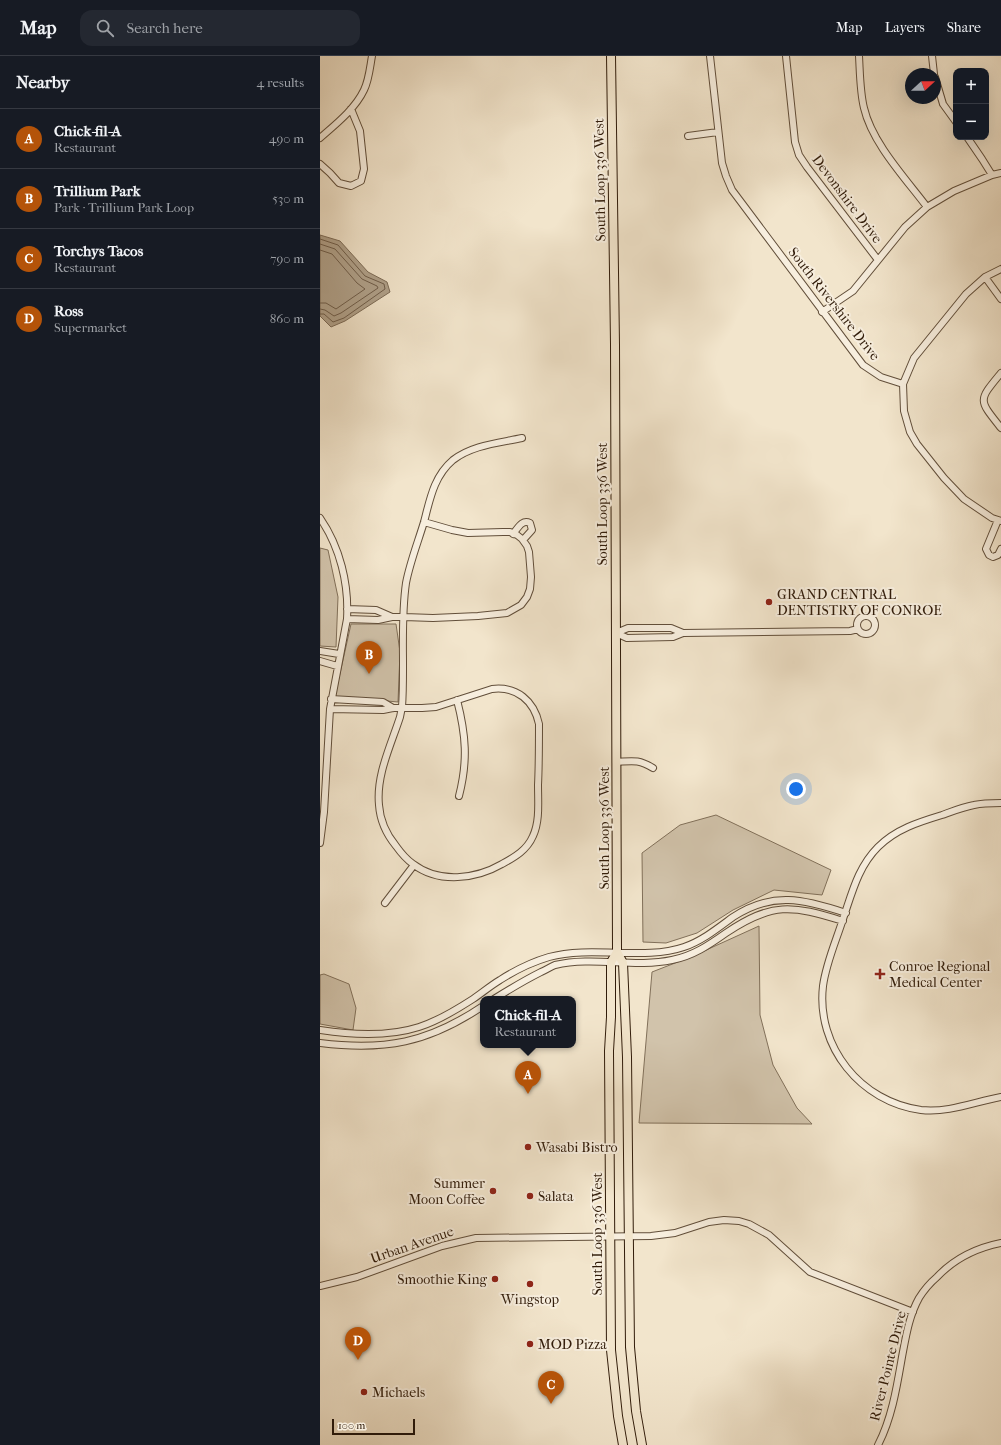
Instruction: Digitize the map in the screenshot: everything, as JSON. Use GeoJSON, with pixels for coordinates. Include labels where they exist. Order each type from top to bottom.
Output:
{"type":"FeatureCollection","features":[{"type":"Feature","properties":{"kind":"main road","name":"South Loop 336 West"},"geometry":{"type":"LineString","coordinates":[[611,56],[615,336],[617,952],[623,963],[627,1057],[630,1347],[636,1411],[642,1445]]}},
{"type":"Feature","properties":{"kind":"main road"},"geometry":{"type":"LineString","coordinates":[[611,962],[617,952]]}},
{"type":"Feature","properties":{"kind":"main road","name":"South Loop 336 West"},"geometry":{"type":"LineString","coordinates":[[611,962],[611,1017],[608,1051],[611,1350],[618,1416],[623,1445]]}},
{"type":"Feature","properties":{"kind":"street"},"geometry":{"type":"LineString","coordinates":[[320,138],[339,122],[358,101],[365,89],[372,56]]}},
{"type":"Feature","properties":{"kind":"street","name":"South Rivershire Drive"},"geometry":{"type":"LineString","coordinates":[[710,56],[722,163],[732,190],[863,365],[880,377],[903,384]]}},
{"type":"Feature","properties":{"kind":"street","name":"Devonshire Drive"},"geometry":{"type":"LineString","coordinates":[[786,56],[795,142],[800,155],[807,167],[878,260]]}},
{"type":"Feature","properties":{"kind":"street"},"geometry":{"type":"LineString","coordinates":[[859,56],[864,107],[872,132],[927,207]]}},
{"type":"Feature","properties":{"kind":"street"},"geometry":{"type":"LineString","coordinates":[[932,56],[933,68]]}},
{"type":"Feature","properties":{"kind":"street"},"geometry":{"type":"LineString","coordinates":[[941,97],[943,104],[953,118]]}},
{"type":"Feature","properties":{"kind":"street"},"geometry":{"type":"LineString","coordinates":[[320,164],[339,183],[351,186],[361,181],[364,169],[360,131],[351,109]]}},
{"type":"Feature","properties":{"kind":"street"},"geometry":{"type":"LineString","coordinates":[[688,136],[718,132]]}},
{"type":"Feature","properties":{"kind":"street"},"geometry":{"type":"LineString","coordinates":[[969,140],[992,176]]}},
{"type":"Feature","properties":{"kind":"street"},"geometry":{"type":"LineString","coordinates":[[822,312],[853,291],[905,227],[927,207],[954,191],[1001,173]]}},
{"type":"Feature","properties":{"kind":"street"},"geometry":{"type":"LineString","coordinates":[[1001,269],[985,277],[966,294],[918,352],[909,366],[903,384],[904,411],[910,432],[917,444],[944,478],[964,499],[992,518],[1000,521],[986,549],[989,555],[993,557],[998,555],[1001,549]]}},
{"type":"Feature","properties":{"kind":"street"},"geometry":{"type":"LineString","coordinates":[[985,277],[1001,299]]}},
{"type":"Feature","properties":{"kind":"street"},"geometry":{"type":"LineString","coordinates":[[1001,373],[985,392],[983,398],[987,410],[1001,428]]}},
{"type":"Feature","properties":{"kind":"street"},"geometry":{"type":"LineString","coordinates":[[330,709],[383,710],[402,707],[436,707],[499,688],[507,689],[520,694],[532,706],[537,714],[539,724],[537,825],[529,844],[514,858],[489,871],[472,876],[455,877],[433,873],[414,865],[400,851],[387,833],[378,805],[380,782],[402,707],[406,583],[411,562],[437,481],[443,470],[462,454],[472,449],[522,438]]}},
{"type":"Feature","properties":{"kind":"street"},"geometry":{"type":"LineString","coordinates":[[320,518],[330,533],[340,560],[346,587],[347,608],[347,619],[331,699],[324,812],[320,843]]}},
{"type":"Feature","properties":{"kind":"street"},"geometry":{"type":"LineString","coordinates":[[513,534],[523,522],[526,521],[530,523],[532,530],[523,540]]}},
{"type":"Feature","properties":{"kind":"street"},"geometry":{"type":"LineString","coordinates":[[347,619],[378,620],[392,617],[433,618],[478,616],[506,612],[515,609],[521,604],[530,589],[531,577],[529,552],[523,540],[513,534],[503,532],[468,533],[424,522]]}},
{"type":"Feature","properties":{"kind":"street"},"geometry":{"type":"LineString","coordinates":[[347,608],[376,610],[392,617]]}},
{"type":"Feature","properties":{"kind":"street"},"geometry":{"type":"LineString","coordinates":[[616,633],[628,628],[671,628],[683,633]]}},
{"type":"Feature","properties":{"kind":"street"},"geometry":{"type":"LineString","coordinates":[[616,633],[627,638],[673,637],[683,633],[850,631],[858,629]]}},
{"type":"Feature","properties":{"kind":"street"},"geometry":{"type":"LineString","coordinates":[[320,651],[339,654]]}},
{"type":"Feature","properties":{"kind":"street"},"geometry":{"type":"LineString","coordinates":[[320,661],[337,666]]}},
{"type":"Feature","properties":{"kind":"street"},"geometry":{"type":"LineString","coordinates":[[331,699],[383,702],[393,708]]}},
{"type":"Feature","properties":{"kind":"street"},"geometry":{"type":"LineString","coordinates":[[457,700],[464,724],[465,740],[465,759],[462,785],[459,796]]}},
{"type":"Feature","properties":{"kind":"street"},"geometry":{"type":"LineString","coordinates":[[616,762],[637,761],[653,768]]}},
{"type":"Feature","properties":{"kind":"street"},"geometry":{"type":"LineString","coordinates":[[1001,803],[974,805],[912,825],[888,838],[878,847],[862,868],[853,890],[827,968],[823,986],[826,1026],[834,1049],[842,1063],[853,1076],[867,1088],[888,1100],[905,1107],[922,1110],[950,1110],[1001,1098]]}},
{"type":"Feature","properties":{"kind":"street"},"geometry":{"type":"LineString","coordinates":[[385,903],[414,865]]}},
{"type":"Feature","properties":{"kind":"street"},"geometry":{"type":"LineString","coordinates":[[320,1030],[345,1034],[365,1034],[395,1032],[418,1027],[456,1009],[517,970],[542,959],[566,954],[665,952],[684,947],[699,940],[739,913],[751,907],[772,901],[805,901],[846,913]]}},
{"type":"Feature","properties":{"kind":"street"},"geometry":{"type":"LineString","coordinates":[[498,996],[516,984],[553,966],[575,962],[656,962],[688,956],[703,949],[746,920],[774,910],[805,910],[843,921]]}},
{"type":"Feature","properties":{"kind":"street"},"geometry":{"type":"LineString","coordinates":[[699,940],[703,949]]}},
{"type":"Feature","properties":{"kind":"street"},"geometry":{"type":"LineString","coordinates":[[320,1043],[361,1047],[410,1040],[444,1029],[480,1008]]}},
{"type":"Feature","properties":{"kind":"street","name":"Urban Avenue"},"geometry":{"type":"LineString","coordinates":[[320,1286],[357,1277],[442,1246],[476,1238],[663,1235],[709,1222],[724,1220],[739,1221],[757,1227],[769,1235],[810,1272],[913,1312]]}},
{"type":"Feature","properties":{"kind":"street","name":"River Pointe Drive"},"geometry":{"type":"LineString","coordinates":[[878,1445],[884,1434],[889,1417],[908,1326],[919,1298],[928,1285],[950,1265],[976,1250],[1001,1243]]}},
{"type":"Feature","properties":{"kind":"shaded area"},"geometry":{"type":"Polygon","coordinates":[[[320,548],[328,550],[338,597],[336,647],[320,646],[320,548]]]}},
{"type":"Feature","properties":{"kind":"shaded area"},"geometry":{"type":"Polygon","coordinates":[[[351,624],[396,624],[400,652],[398,702],[335,696],[351,624]]]}},
{"type":"Feature","properties":{"kind":"shaded area"},"geometry":{"type":"Polygon","coordinates":[[[716,815],[831,870],[822,895],[774,890],[733,910],[697,933],[666,943],[643,942],[642,853],[680,825],[716,815]]]}},
{"type":"Feature","properties":{"kind":"shaded area"},"geometry":{"type":"Polygon","coordinates":[[[759,926],[760,1015],[773,1065],[797,1108],[812,1124],[639,1123],[652,972],[693,956],[759,926]]]}},
{"type":"Feature","properties":{"kind":"shaded area"},"geometry":{"type":"Polygon","coordinates":[[[324,974],[349,984],[356,1008],[353,1030],[320,1024],[320,975],[324,974]]]}},
{"type":"Feature","properties":{"kind":"water"},"geometry":{"type":"Polygon","coordinates":[[[320,235],[340,241],[368,272],[387,282],[390,292],[345,321],[331,327],[320,316],[320,235]]]}},
{"type":"Feature","properties":{"kind":"place","name":"GRAND CENTRAL DENTISTRY OF CONROE"},"geometry":{"type":"Point","coordinates":[769,602]}},
{"type":"Feature","properties":{"kind":"place","name":"Trillium Park"},"geometry":{"type":"Point","coordinates":[369,674]}},
{"type":"Feature","properties":{"kind":"place","name":"Conroe Regional Medical Center"},"geometry":{"type":"Point","coordinates":[880,974]}},
{"type":"Feature","properties":{"kind":"place","name":"Chick-fil-A"},"geometry":{"type":"Point","coordinates":[528,1094]}},
{"type":"Feature","properties":{"kind":"place","name":"Wasabi Bistro"},"geometry":{"type":"Point","coordinates":[528,1147]}},
{"type":"Feature","properties":{"kind":"place","name":"Summer Moon Coffee"},"geometry":{"type":"Point","coordinates":[493,1191]}},
{"type":"Feature","properties":{"kind":"place","name":"Salata"},"geometry":{"type":"Point","coordinates":[530,1196]}},
{"type":"Feature","properties":{"kind":"place","name":"Smoothie King"},"geometry":{"type":"Point","coordinates":[495,1279]}},
{"type":"Feature","properties":{"kind":"place","name":"Wingstop"},"geometry":{"type":"Point","coordinates":[530,1284]}},
{"type":"Feature","properties":{"kind":"place","name":"MOD Pizza"},"geometry":{"type":"Point","coordinates":[530,1344]}},
{"type":"Feature","properties":{"kind":"place","name":"Ross"},"geometry":{"type":"Point","coordinates":[358,1360]}},
{"type":"Feature","properties":{"kind":"place","name":"Michaels"},"geometry":{"type":"Point","coordinates":[364,1392]}},
{"type":"Feature","properties":{"kind":"place","name":"Torchys Tacos"},"geometry":{"type":"Point","coordinates":[551,1404]}}]}
